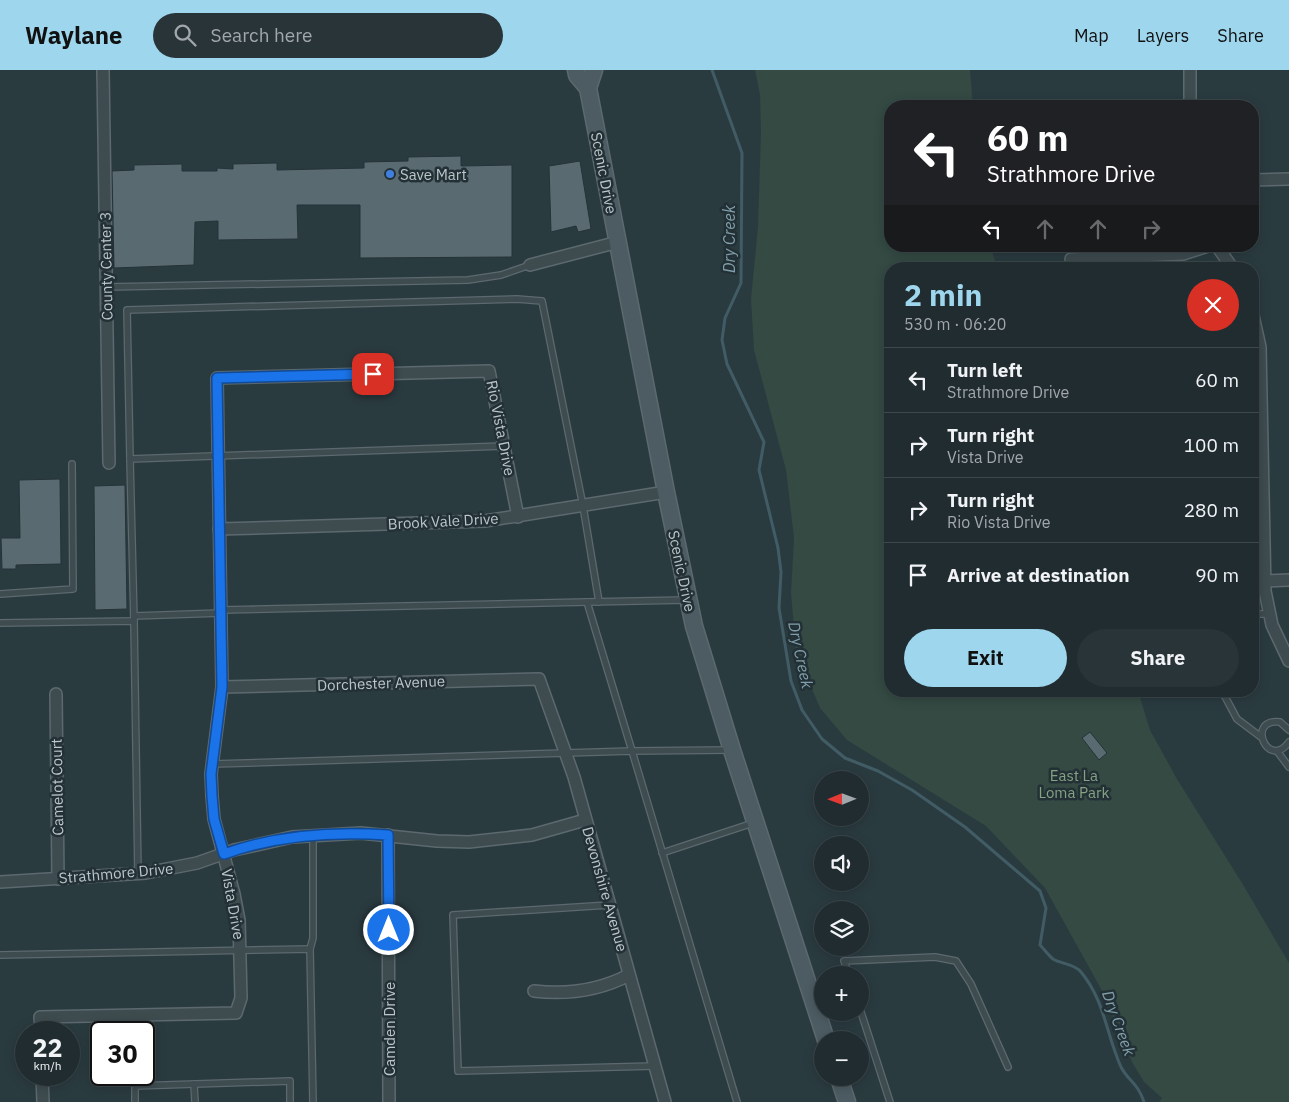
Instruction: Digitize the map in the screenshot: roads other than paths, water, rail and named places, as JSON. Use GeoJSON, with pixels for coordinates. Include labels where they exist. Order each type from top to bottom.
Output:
{"type":"FeatureCollection","features":[{"type":"Feature","properties":{"kind":"main road","name":"Scenic Drive"},"geometry":{"type":"LineString","coordinates":[[576,70],[577,75],[588,88],[666,492],[694,626],[823,1031]]}},
{"type":"Feature","properties":{"kind":"main road","name":"Scenic Drive"},"geometry":{"type":"LineString","coordinates":[[588,88],[594,70]]}},
{"type":"Feature","properties":{"kind":"main road"},"geometry":{"type":"LineString","coordinates":[[841,1086],[846,1102]]}},
{"type":"Feature","properties":{"kind":"street","name":"County Center 3"},"geometry":{"type":"LineString","coordinates":[[102,70],[109,463]]}},
{"type":"Feature","properties":{"kind":"street"},"geometry":{"type":"LineString","coordinates":[[1190,70],[1190,100]]}},
{"type":"Feature","properties":{"kind":"street"},"geometry":{"type":"LineString","coordinates":[[1259,180],[1289,179]]}},
{"type":"Feature","properties":{"kind":"street"},"geometry":{"type":"LineString","coordinates":[[530,265],[618,242]]}},
{"type":"Feature","properties":{"kind":"street"},"geometry":{"type":"LineString","coordinates":[[1071,260],[1183,254],[1189,252]]}},
{"type":"Feature","properties":{"kind":"street"},"geometry":{"type":"LineString","coordinates":[[1259,342],[1259,362]]}},
{"type":"Feature","properties":{"kind":"street","name":"Rio Vista Drive"},"geometry":{"type":"LineString","coordinates":[[217,378],[489,371],[518,517]]}},
{"type":"Feature","properties":{"kind":"street","name":"Vista Drive"},"geometry":{"type":"LineString","coordinates":[[40,1021],[40,1017],[236,1013],[241,998],[240,951],[234,894],[214,819],[212,796],[212,764],[222,687],[217,378]]}},
{"type":"Feature","properties":{"kind":"street","name":"Brook Vale Drive"},"geometry":{"type":"LineString","coordinates":[[219,529],[442,523],[518,517],[666,492]]}},
{"type":"Feature","properties":{"kind":"street"},"geometry":{"type":"LineString","coordinates":[[1259,530],[1269,614],[1288,655]]}},
{"type":"Feature","properties":{"kind":"street"},"geometry":{"type":"LineString","coordinates":[[1265,581],[1289,580]]}},
{"type":"Feature","properties":{"kind":"street","name":"Dorchester Avenue"},"geometry":{"type":"LineString","coordinates":[[222,687],[539,679]]}},
{"type":"Feature","properties":{"kind":"street","name":"Devonshire Avenue"},"geometry":{"type":"LineString","coordinates":[[539,679],[566,753],[666,1102]]}},
{"type":"Feature","properties":{"kind":"street","name":"Camelot Court"},"geometry":{"type":"LineString","coordinates":[[56,694],[58,879]]}},
{"type":"Feature","properties":{"kind":"street","name":"Strathmore Drive"},"geometry":{"type":"LineString","coordinates":[[0,882],[138,874],[171,869],[266,842],[313,834],[361,833],[437,841],[504,839],[560,828],[585,820]]}},
{"type":"Feature","properties":{"kind":"street","name":"Camden Drive"},"geometry":{"type":"LineString","coordinates":[[388,835],[389,1102]]}},
{"type":"Feature","properties":{"kind":"street"},"geometry":{"type":"LineString","coordinates":[[534,991],[572,993],[593,990],[630,976]]}},
{"type":"Feature","properties":{"kind":"street"},"geometry":{"type":"LineString","coordinates":[[42,1086],[43,1102]]}},
{"type":"Feature","properties":{"kind":"lane"},"geometry":{"type":"LineString","coordinates":[[107,287],[468,280],[501,275],[530,265]]}},
{"type":"Feature","properties":{"kind":"lane"},"geometry":{"type":"LineString","coordinates":[[138,874],[127,310],[534,299],[542,301],[583,506],[599,602]]}},
{"type":"Feature","properties":{"kind":"lane"},"geometry":{"type":"LineString","coordinates":[[130,460],[504,446]]}},
{"type":"Feature","properties":{"kind":"lane"},"geometry":{"type":"LineString","coordinates":[[0,594],[73,589],[72,464]]}},
{"type":"Feature","properties":{"kind":"lane"},"geometry":{"type":"LineString","coordinates":[[0,623],[134,618],[221,612],[688,600]]}},
{"type":"Feature","properties":{"kind":"lane"},"geometry":{"type":"LineString","coordinates":[[587,602],[737,1102]]}},
{"type":"Feature","properties":{"kind":"lane"},"geometry":{"type":"LineString","coordinates":[[1259,614],[1269,614]]}},
{"type":"Feature","properties":{"kind":"lane"},"geometry":{"type":"LineString","coordinates":[[1225,697],[1237,719],[1262,737]]}},
{"type":"Feature","properties":{"kind":"lane"},"geometry":{"type":"LineString","coordinates":[[1289,730],[1287,723],[1271,722],[1264,728],[1262,737],[1265,746],[1278,751],[1289,767]]}},
{"type":"Feature","properties":{"kind":"lane"},"geometry":{"type":"LineString","coordinates":[[1278,751],[1289,742]]}},
{"type":"Feature","properties":{"kind":"lane"},"geometry":{"type":"LineString","coordinates":[[212,764],[632,751],[732,750]]}},
{"type":"Feature","properties":{"kind":"lane"},"geometry":{"type":"LineString","coordinates":[[662,853],[755,822]]}},
{"type":"Feature","properties":{"kind":"lane"},"geometry":{"type":"LineString","coordinates":[[313,834],[314,938],[310,949],[313,1102]]}},
{"type":"Feature","properties":{"kind":"lane"},"geometry":{"type":"LineString","coordinates":[[609,905],[453,915],[458,1071],[655,1066]]}},
{"type":"Feature","properties":{"kind":"lane"},"geometry":{"type":"LineString","coordinates":[[0,956],[310,949]]}},
{"type":"Feature","properties":{"kind":"lane"},"geometry":{"type":"LineString","coordinates":[[846,966],[844,961],[935,958],[956,961],[970,984],[1008,1067]]}},
{"type":"Feature","properties":{"kind":"lane"},"geometry":{"type":"LineString","coordinates":[[864,1021],[890,1102]]}},
{"type":"Feature","properties":{"kind":"lane"},"geometry":{"type":"LineString","coordinates":[[135,1102],[135,1086],[290,1081],[290,1102]]}},
{"type":"Feature","properties":{"kind":"lane"},"geometry":{"type":"LineString","coordinates":[[194,1084],[195,1102]]}},
{"type":"Feature","properties":{"kind":"waterway","name":"Dry Creek"},"geometry":{"type":"LineString","coordinates":[[712,70],[742,153],[741,283],[725,318],[722,340],[727,364],[764,442],[759,470],[778,548],[781,572],[779,608],[791,681],[802,710],[822,739],[845,758],[878,771],[912,790],[965,827],[1040,891],[1046,908],[1040,945],[1053,959],[1078,969],[1089,983],[1100,1006],[1121,1067],[1139,1090],[1144,1102]]}},
{"type":"Feature","properties":{"kind":"place","name":"Save Mart"},"geometry":{"type":"Point","coordinates":[390,174]}},
{"type":"Feature","properties":{"kind":"park label","name":"East La Loma Park"},"geometry":{"type":"Point","coordinates":[1074,784]}}]}
